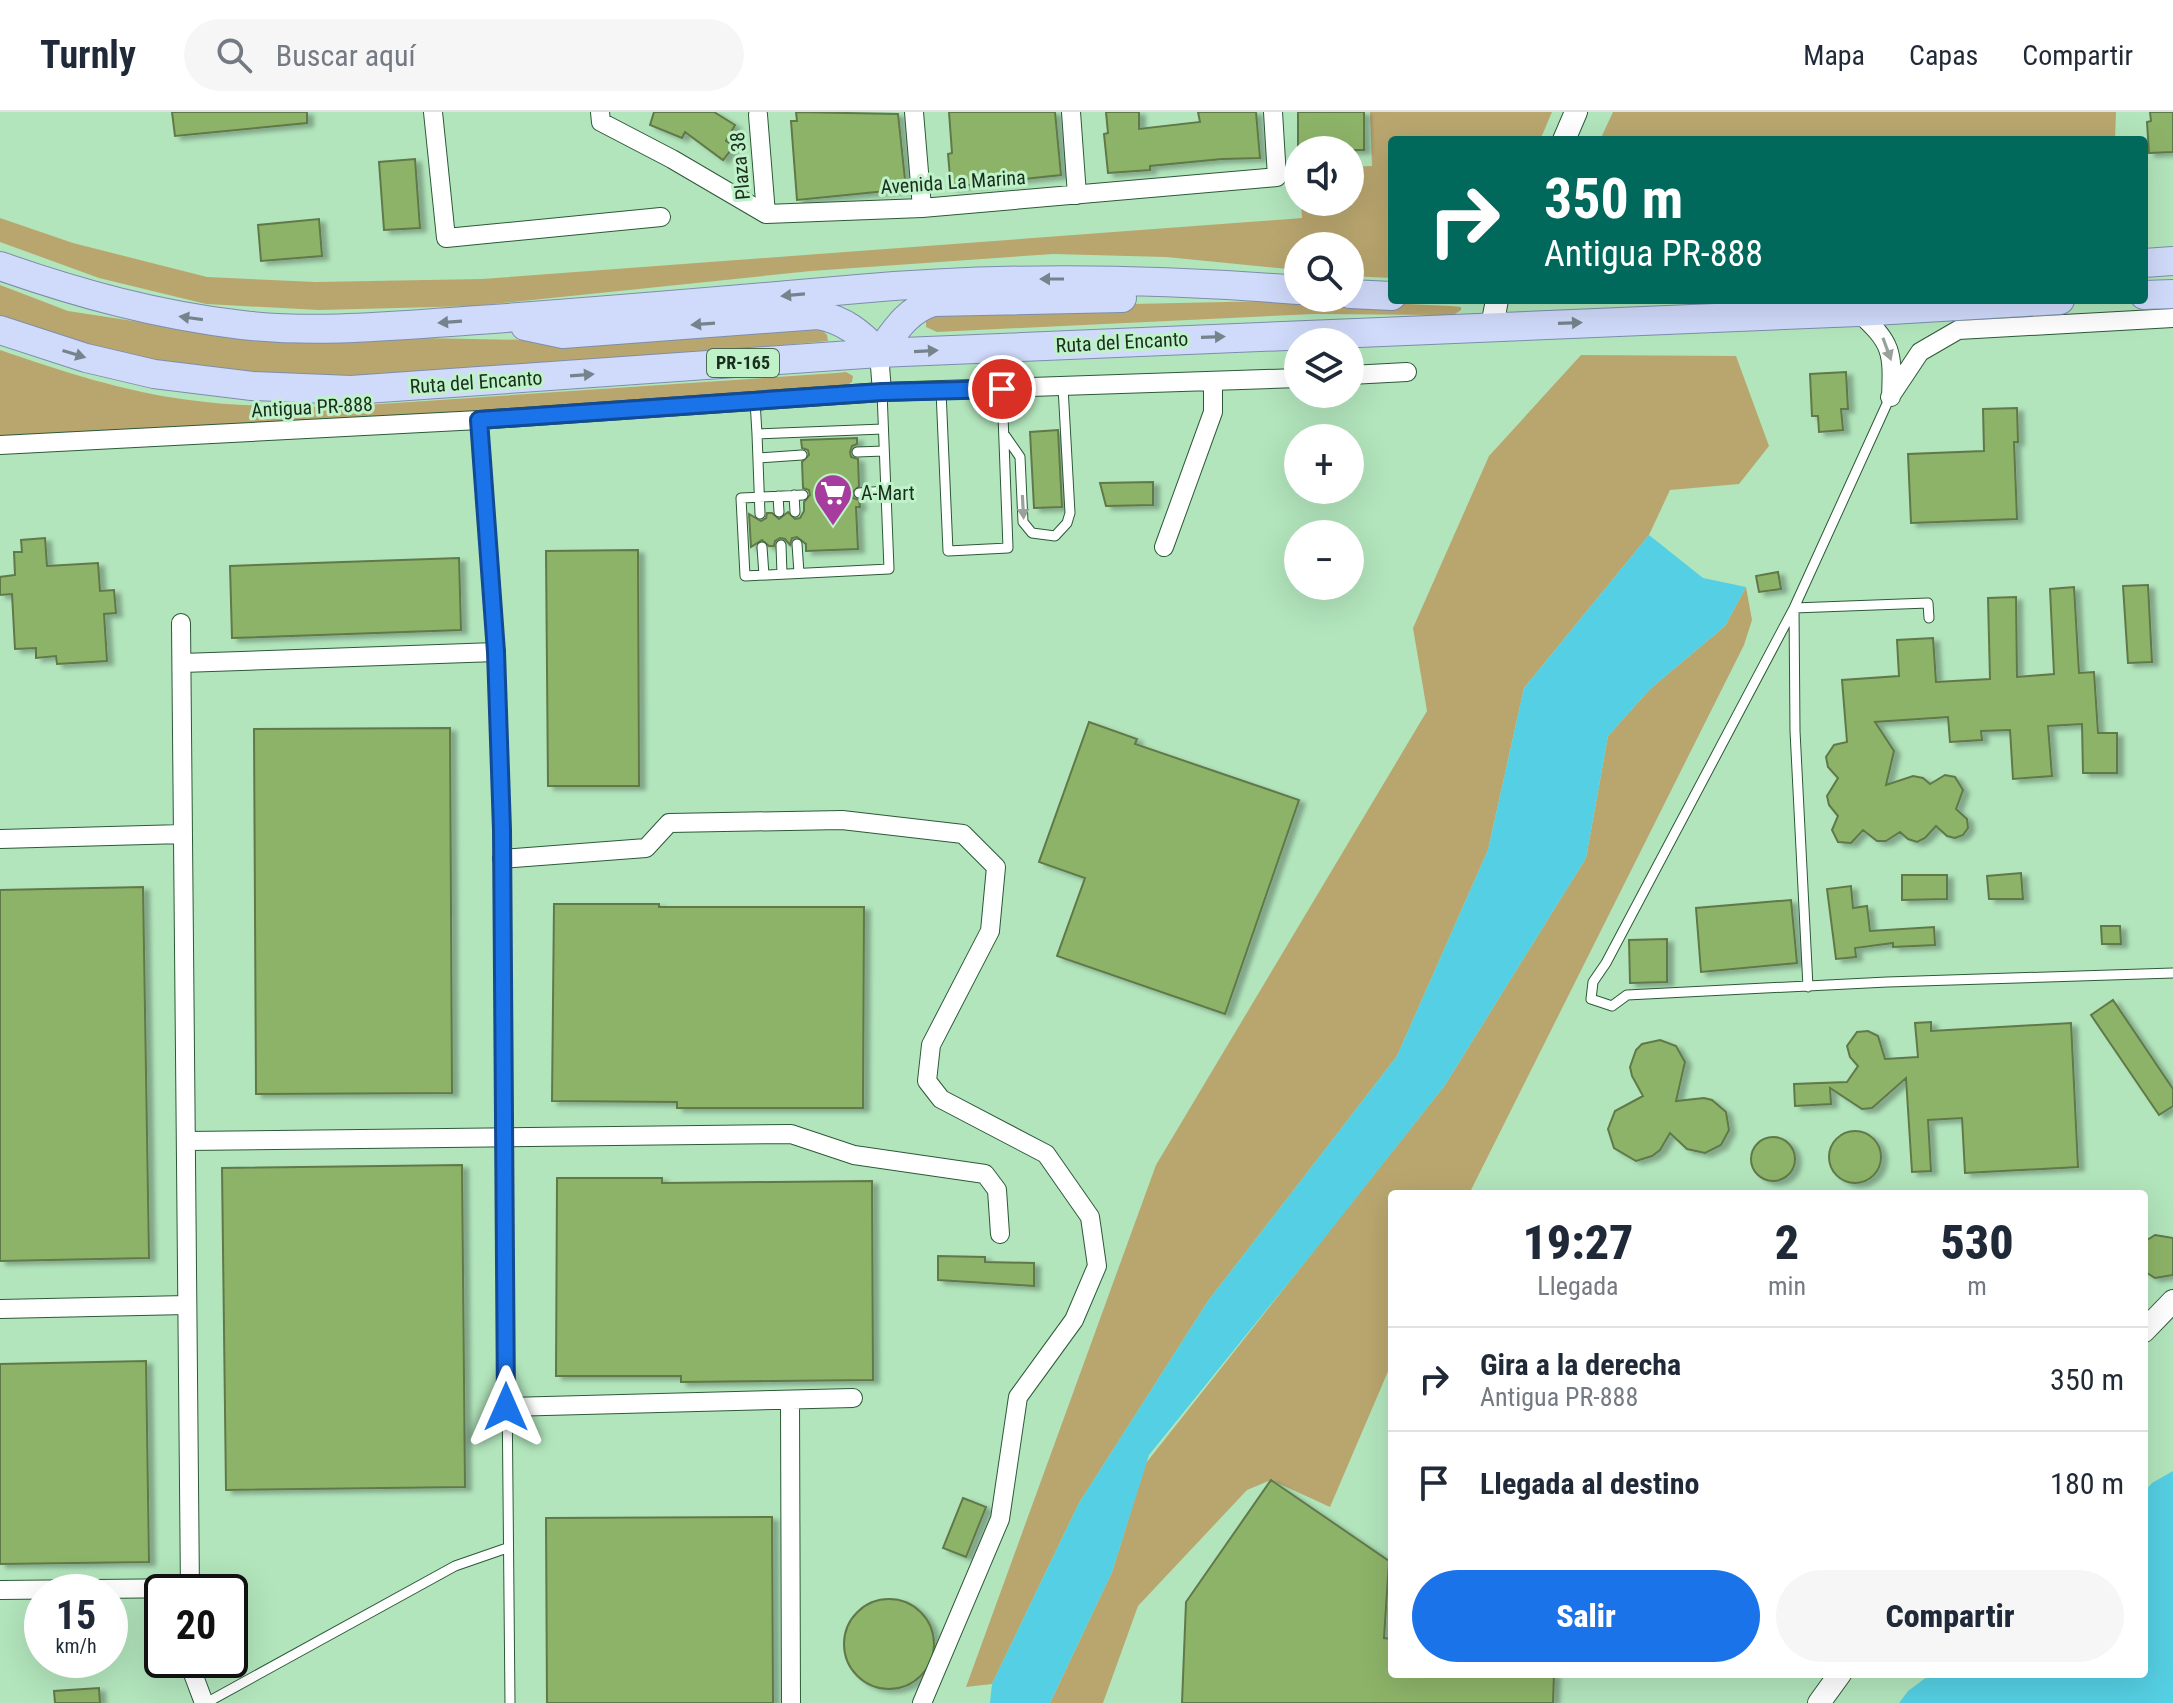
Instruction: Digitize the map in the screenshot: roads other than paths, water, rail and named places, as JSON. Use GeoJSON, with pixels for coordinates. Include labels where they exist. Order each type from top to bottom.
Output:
{"type":"FeatureCollection","features":[{"type":"Feature","properties":{"kind":"main road"},"geometry":{"type":"LineString","coordinates":[[2148,263],[2173,261]]}},
{"type":"Feature","properties":{"kind":"main road"},"geometry":{"type":"LineString","coordinates":[[0,266],[79,293],[164,314],[245,325],[321,328],[495,319],[1001,279],[1124,280],[1284,289]]}},
{"type":"Feature","properties":{"kind":"main road"},"geometry":{"type":"LineString","coordinates":[[495,319],[563,334],[818,315],[835,318],[856,330],[879,353],[906,316],[933,302],[1166,297],[1246,286]]}},
{"type":"Feature","properties":{"kind":"main road"},"geometry":{"type":"LineString","coordinates":[[2148,295],[2173,294]]}},
{"type":"Feature","properties":{"kind":"main road"},"geometry":{"type":"LineString","coordinates":[[1364,295],[1388,296]]}},
{"type":"Feature","properties":{"kind":"main road","name":"Ruta del Encanto"},"geometry":{"type":"LineString","coordinates":[[0,330],[86,358],[154,374],[252,386],[351,390],[1494,313],[1858,312],[1993,304]]}},
{"type":"Feature","properties":{"kind":"street"},"geometry":{"type":"LineString","coordinates":[[433,112],[446,238],[661,217]]}},
{"type":"Feature","properties":{"kind":"street"},"geometry":{"type":"LineString","coordinates":[[600,112],[601,122],[766,214]]}},
{"type":"Feature","properties":{"kind":"street"},"geometry":{"type":"LineString","coordinates":[[914,112],[922,208]]}},
{"type":"Feature","properties":{"kind":"street"},"geometry":{"type":"LineString","coordinates":[[1071,112],[1077,195]]}},
{"type":"Feature","properties":{"kind":"street","name":"Avenida La Marina"},"geometry":{"type":"LineString","coordinates":[[766,214],[922,208],[1277,177],[1273,112]]}},
{"type":"Feature","properties":{"kind":"street"},"geometry":{"type":"LineString","coordinates":[[1566,136],[1576,112]]}},
{"type":"Feature","properties":{"kind":"street","name":"Plaza 38"},"geometry":{"type":"LineString","coordinates":[[758,115],[766,214]]}},
{"type":"Feature","properties":{"kind":"street"},"geometry":{"type":"LineString","coordinates":[[1858,312],[1883,337],[1892,358],[1890,397]]}},
{"type":"Feature","properties":{"kind":"street"},"geometry":{"type":"LineString","coordinates":[[1890,397],[1920,352],[1958,330],[2173,318]]}},
{"type":"Feature","properties":{"kind":"street"},"geometry":{"type":"LineString","coordinates":[[879,353],[882,392]]}},
{"type":"Feature","properties":{"kind":"street"},"geometry":{"type":"LineString","coordinates":[[1364,374],[1407,372]]}},
{"type":"Feature","properties":{"kind":"street","name":"Antigua PR-888"},"geometry":{"type":"LineString","coordinates":[[0,445],[479,420],[882,392],[1284,379]]}},
{"type":"Feature","properties":{"kind":"street"},"geometry":{"type":"LineString","coordinates":[[1164,547],[1213,412],[1213,383]]}},
{"type":"Feature","properties":{"kind":"street"},"geometry":{"type":"LineString","coordinates":[[181,623],[190,1574]]}},
{"type":"Feature","properties":{"kind":"street"},"geometry":{"type":"LineString","coordinates":[[182,663],[496,652]]}},
{"type":"Feature","properties":{"kind":"street"},"geometry":{"type":"LineString","coordinates":[[502,859],[646,848],[669,823],[842,820],[963,834],[996,867],[990,931],[931,1045],[927,1081],[941,1099],[1046,1154],[1090,1217],[1097,1266],[1074,1320],[1018,1397],[1000,1519],[922,1703]]}},
{"type":"Feature","properties":{"kind":"street"},"geometry":{"type":"LineString","coordinates":[[0,839],[183,834]]}},
{"type":"Feature","properties":{"kind":"street"},"geometry":{"type":"LineString","coordinates":[[186,1141],[791,1134],[854,1155],[985,1174],[997,1190],[1000,1234]]}},
{"type":"Feature","properties":{"kind":"street"},"geometry":{"type":"LineString","coordinates":[[2148,1327],[2173,1301]]}},
{"type":"Feature","properties":{"kind":"street"},"geometry":{"type":"LineString","coordinates":[[0,1309],[187,1305]]}},
{"type":"Feature","properties":{"kind":"street"},"geometry":{"type":"LineString","coordinates":[[506,1407],[853,1398]]}},
{"type":"Feature","properties":{"kind":"street"},"geometry":{"type":"LineString","coordinates":[[790,1401],[791,1703]]}},
{"type":"Feature","properties":{"kind":"street"},"geometry":{"type":"LineString","coordinates":[[0,1590],[144,1590]]}},
{"type":"Feature","properties":{"kind":"street"},"geometry":{"type":"LineString","coordinates":[[195,1678],[205,1703]]}},
{"type":"Feature","properties":{"kind":"street"},"geometry":{"type":"LineString","coordinates":[[1819,1703],[1837,1678]]}},
{"type":"Feature","properties":{"kind":"lane"},"geometry":{"type":"LineString","coordinates":[[1004,434],[1020,457],[1023,522],[1032,533],[1055,536],[1067,523],[1070,513],[1063,387]]}},
{"type":"Feature","properties":{"kind":"lane"},"geometry":{"type":"LineString","coordinates":[[941,391],[948,551],[1008,548],[1002,389]]}},
{"type":"Feature","properties":{"kind":"lane"},"geometry":{"type":"LineString","coordinates":[[795,512],[799,495],[741,498],[745,576],[889,569],[882,392]]}},
{"type":"Feature","properties":{"kind":"lane"},"geometry":{"type":"LineString","coordinates":[[1890,397],[1794,608],[1606,963],[1593,982],[1591,999],[1612,1006],[1627,995],[2173,973]]}},
{"type":"Feature","properties":{"kind":"lane"},"geometry":{"type":"LineString","coordinates":[[755,401],[760,514]]}},
{"type":"Feature","properties":{"kind":"lane"},"geometry":{"type":"LineString","coordinates":[[479,420],[496,652],[502,859],[510,1703]]}},
{"type":"Feature","properties":{"kind":"lane"},"geometry":{"type":"LineString","coordinates":[[757,434],[883,429]]}},
{"type":"Feature","properties":{"kind":"lane"},"geometry":{"type":"LineString","coordinates":[[857,452],[884,451]]}},
{"type":"Feature","properties":{"kind":"lane"},"geometry":{"type":"LineString","coordinates":[[758,458],[802,455]]}},
{"type":"Feature","properties":{"kind":"lane"},"geometry":{"type":"LineString","coordinates":[[859,493],[886,491]]}},
{"type":"Feature","properties":{"kind":"lane"},"geometry":{"type":"LineString","coordinates":[[778,496],[779,512]]}},
{"type":"Feature","properties":{"kind":"lane"},"geometry":{"type":"LineString","coordinates":[[797,544],[799,573]]}},
{"type":"Feature","properties":{"kind":"lane"},"geometry":{"type":"LineString","coordinates":[[781,545],[782,574]]}},
{"type":"Feature","properties":{"kind":"lane"},"geometry":{"type":"LineString","coordinates":[[762,547],[764,575]]}},
{"type":"Feature","properties":{"kind":"lane"},"geometry":{"type":"LineString","coordinates":[[1794,608],[1928,603],[1929,618]]}},
{"type":"Feature","properties":{"kind":"lane"},"geometry":{"type":"LineString","coordinates":[[1794,608],[1795,731],[1808,987]]}},
{"type":"Feature","properties":{"kind":"lane"},"geometry":{"type":"LineString","coordinates":[[205,1703],[455,1566],[507,1548]]}},
{"type":"Feature","properties":{"kind":"water"},"geometry":{"type":"Polygon","coordinates":[[[1649,535],[1703,578],[1746,587],[1725,626],[1650,689],[1608,736],[1586,858],[1445,1085],[1149,1455],[1112,1572],[1050,1703],[990,1703],[992,1684],[1079,1503],[1208,1301],[1397,1056],[1488,850],[1524,688],[1649,535]]]}},
{"type":"Feature","properties":{"kind":"water"},"geometry":{"type":"Polygon","coordinates":[[[2173,1471],[2173,1703],[1899,1703],[1908,1691],[1926,1678],[2148,1678],[2148,1488],[2173,1471]]]}},
{"type":"Feature","properties":{"kind":"place","name":"A-Mart"},"geometry":{"type":"Point","coordinates":[833,527]}}]}
